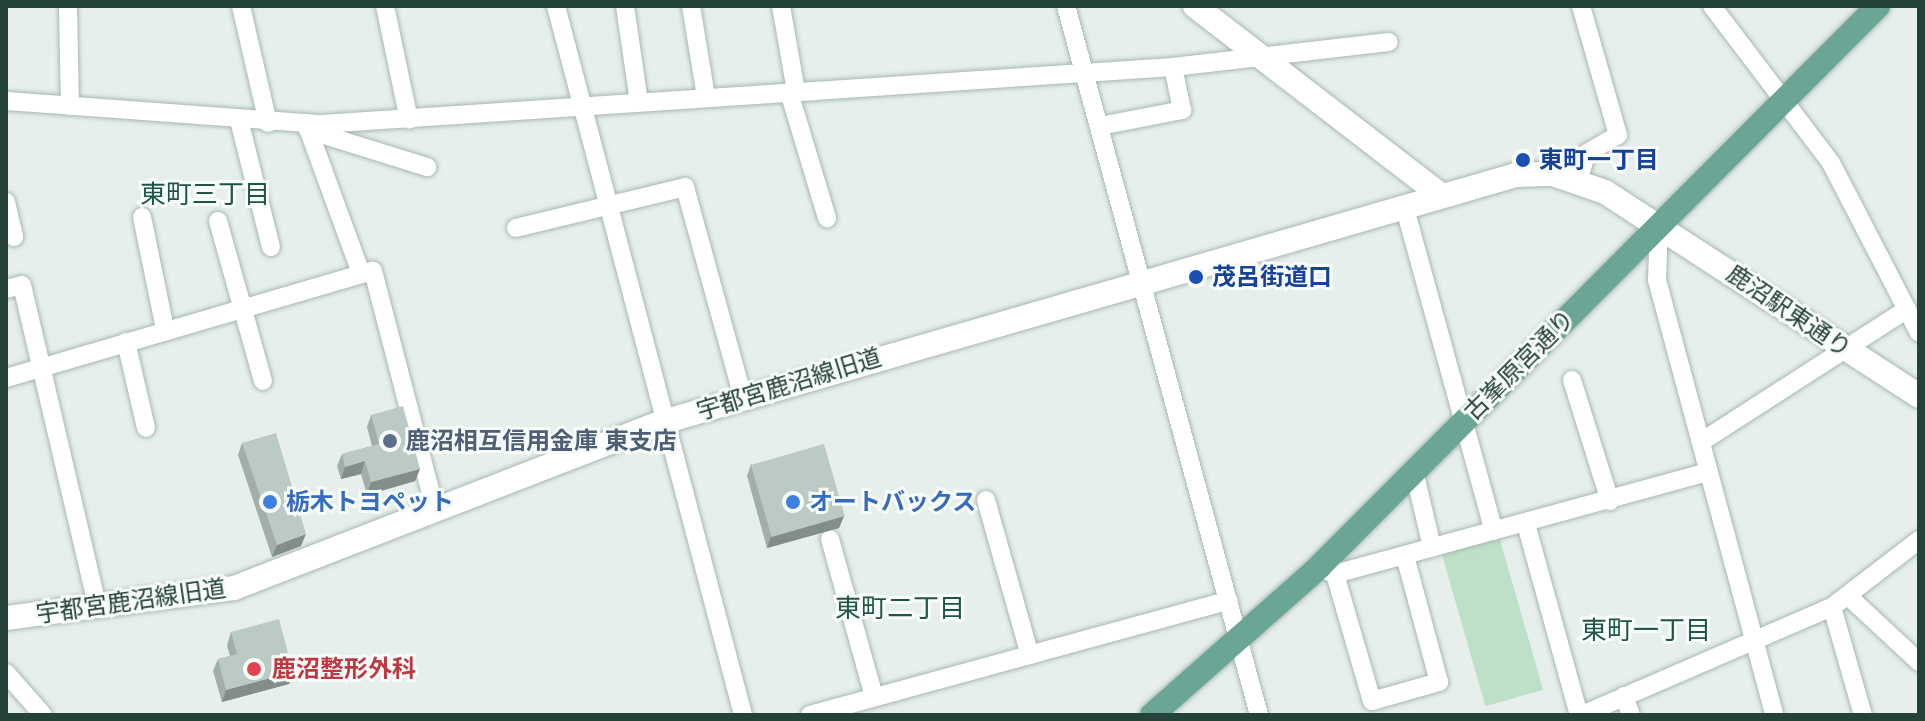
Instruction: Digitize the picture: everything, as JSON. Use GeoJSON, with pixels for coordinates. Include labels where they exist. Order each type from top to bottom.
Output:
{"type":"FeatureCollection","features":[{"type":"Feature","properties":{"kind":"main road","name":"古峯原宮通り"},"geometry":{"type":"LineString","coordinates":[[1152,715],[1327,570],[1463,420],[1878,6]]}},
{"type":"Feature","properties":{"kind":"street"},"geometry":{"type":"LineString","coordinates":[[68,6],[70,106]]}},
{"type":"Feature","properties":{"kind":"street"},"geometry":{"type":"LineString","coordinates":[[241,6],[268,123]]}},
{"type":"Feature","properties":{"kind":"street"},"geometry":{"type":"LineString","coordinates":[[385,6],[409,120]]}},
{"type":"Feature","properties":{"kind":"street"},"geometry":{"type":"LineString","coordinates":[[556,6],[579,109],[743,715]]}},
{"type":"Feature","properties":{"kind":"street"},"geometry":{"type":"LineString","coordinates":[[625,6],[639,102]]}},
{"type":"Feature","properties":{"kind":"street"},"geometry":{"type":"LineString","coordinates":[[691,6],[706,97]]}},
{"type":"Feature","properties":{"kind":"street"},"geometry":{"type":"LineString","coordinates":[[781,6],[792,92],[827,218]]}},
{"type":"Feature","properties":{"kind":"street"},"geometry":{"type":"LineString","coordinates":[[1066,6],[1259,715]]}},
{"type":"Feature","properties":{"kind":"street"},"geometry":{"type":"LineString","coordinates":[[1195,6],[1440,195]]}},
{"type":"Feature","properties":{"kind":"street"},"geometry":{"type":"LineString","coordinates":[[1578,180],[1587,153],[1618,135],[1581,6]]}},
{"type":"Feature","properties":{"kind":"street"},"geometry":{"type":"LineString","coordinates":[[1712,6],[1831,163],[1919,333]]}},
{"type":"Feature","properties":{"kind":"street"},"geometry":{"type":"LineString","coordinates":[[6,101],[307,127],[579,109],[706,97],[1084,74],[1389,42]]}},
{"type":"Feature","properties":{"kind":"street"},"geometry":{"type":"LineString","coordinates":[[1100,126],[1182,110],[1173,67]]}},
{"type":"Feature","properties":{"kind":"street"},"geometry":{"type":"LineString","coordinates":[[239,120],[271,247]]}},
{"type":"Feature","properties":{"kind":"street"},"geometry":{"type":"LineString","coordinates":[[307,127],[427,167]]}},
{"type":"Feature","properties":{"kind":"street"},"geometry":{"type":"LineString","coordinates":[[307,127],[361,273]]}},
{"type":"Feature","properties":{"kind":"street","name":"宇都宮鹿沼線旧道"},"geometry":{"type":"LineString","coordinates":[[6,618],[234,588],[663,422],[743,397],[1516,175],[1578,180]]}},
{"type":"Feature","properties":{"kind":"street","name":"鹿沼駅東通り"},"geometry":{"type":"LineString","coordinates":[[1578,180],[1659,225],[1919,396]]}},
{"type":"Feature","properties":{"kind":"street"},"geometry":{"type":"LineString","coordinates":[[516,228],[685,187],[743,397]]}},
{"type":"Feature","properties":{"kind":"street"},"geometry":{"type":"LineString","coordinates":[[6,202],[14,237]]}},
{"type":"Feature","properties":{"kind":"street"},"geometry":{"type":"LineString","coordinates":[[1404,205],[1494,531]]}},
{"type":"Feature","properties":{"kind":"street"},"geometry":{"type":"LineString","coordinates":[[142,217],[165,329]]}},
{"type":"Feature","properties":{"kind":"street"},"geometry":{"type":"LineString","coordinates":[[218,221],[263,381]]}},
{"type":"Feature","properties":{"kind":"street"},"geometry":{"type":"LineString","coordinates":[[1659,225],[1657,280],[1774,715]]}},
{"type":"Feature","properties":{"kind":"street"},"geometry":{"type":"LineString","coordinates":[[6,378],[42,370],[243,306],[373,271],[435,509]]}},
{"type":"Feature","properties":{"kind":"street"},"geometry":{"type":"LineString","coordinates":[[6,289],[22,285],[98,608]]}},
{"type":"Feature","properties":{"kind":"street"},"geometry":{"type":"LineString","coordinates":[[1701,442],[1907,309]]}},
{"type":"Feature","properties":{"kind":"street"},"geometry":{"type":"LineString","coordinates":[[126,342],[146,428]]}},
{"type":"Feature","properties":{"kind":"street"},"geometry":{"type":"LineString","coordinates":[[1572,380],[1610,501]]}},
{"type":"Feature","properties":{"kind":"street"},"geometry":{"type":"LineString","coordinates":[[1414,471],[1432,547]]}},
{"type":"Feature","properties":{"kind":"street"},"geometry":{"type":"LineString","coordinates":[[1405,556],[1439,682],[1372,701],[1327,570],[1405,556],[1708,472]]}},
{"type":"Feature","properties":{"kind":"street"},"geometry":{"type":"LineString","coordinates":[[986,500],[1030,655]]}},
{"type":"Feature","properties":{"kind":"street"},"geometry":{"type":"LineString","coordinates":[[1526,524],[1580,715],[1832,607],[1919,540]]}},
{"type":"Feature","properties":{"kind":"street"},"geometry":{"type":"LineString","coordinates":[[830,539],[874,697]]}},
{"type":"Feature","properties":{"kind":"street"},"geometry":{"type":"LineString","coordinates":[[1848,596],[1919,662]]}},
{"type":"Feature","properties":{"kind":"street"},"geometry":{"type":"LineString","coordinates":[[810,715],[1229,600]]}},
{"type":"Feature","properties":{"kind":"street"},"geometry":{"type":"LineString","coordinates":[[1832,607],[1863,715]]}},
{"type":"Feature","properties":{"kind":"street"},"geometry":{"type":"LineString","coordinates":[[6,673],[43,715]]}},
{"type":"Feature","properties":{"kind":"street"},"geometry":{"type":"LineString","coordinates":[[1624,696],[1631,715]]}},
{"type":"Feature","properties":{"kind":"green space"},"geometry":{"type":"Polygon","coordinates":[[[1499,536],[1543,690],[1485,706],[1441,553],[1499,536]]]}},
{"type":"Feature","properties":{"kind":"building","name":"鹿沼相互信用金庫 東支店"},"geometry":{"type":"Polygon","coordinates":[[[403,406],[420,469],[371,482],[365,461],[345,467],[342,454],[379,444],[371,415],[403,406]]]}},
{"type":"Feature","properties":{"kind":"building","name":"栃木トヨペット"},"geometry":{"type":"Polygon","coordinates":[[[276,433],[306,534],[277,545],[242,443],[276,433]]]}},
{"type":"Feature","properties":{"kind":"building","name":"オートバックス"},"geometry":{"type":"Polygon","coordinates":[[[824,444],[845,516],[772,537],[751,465],[824,444]]]}},
{"type":"Feature","properties":{"kind":"building","name":"鹿沼整形外科"},"geometry":{"type":"Polygon","coordinates":[[[279,619],[293,672],[226,690],[218,659],[237,654],[231,632],[279,619]]]}},
{"type":"Feature","properties":{"kind":"place","name":"東町一丁目"},"geometry":{"type":"Point","coordinates":[1523,160]}},
{"type":"Feature","properties":{"kind":"place","name":"茂呂街道口"},"geometry":{"type":"Point","coordinates":[1196,277]}},
{"type":"Feature","properties":{"kind":"place","name":"鹿沼相互信用金庫 東支店"},"geometry":{"type":"Point","coordinates":[390,441]}},
{"type":"Feature","properties":{"kind":"place","name":"栃木トヨペット"},"geometry":{"type":"Point","coordinates":[270,502]}},
{"type":"Feature","properties":{"kind":"place","name":"オートバックス"},"geometry":{"type":"Point","coordinates":[793,502]}},
{"type":"Feature","properties":{"kind":"place","name":"鹿沼整形外科"},"geometry":{"type":"Point","coordinates":[254,669]}},
{"type":"Feature","properties":{"kind":"district","name":"東町三丁目"},"geometry":{"type":"Point","coordinates":[205,195]}},
{"type":"Feature","properties":{"kind":"district","name":"東町二丁目"},"geometry":{"type":"Point","coordinates":[900,609]}},
{"type":"Feature","properties":{"kind":"district","name":"東町一丁目"},"geometry":{"type":"Point","coordinates":[1646,631]}}]}
